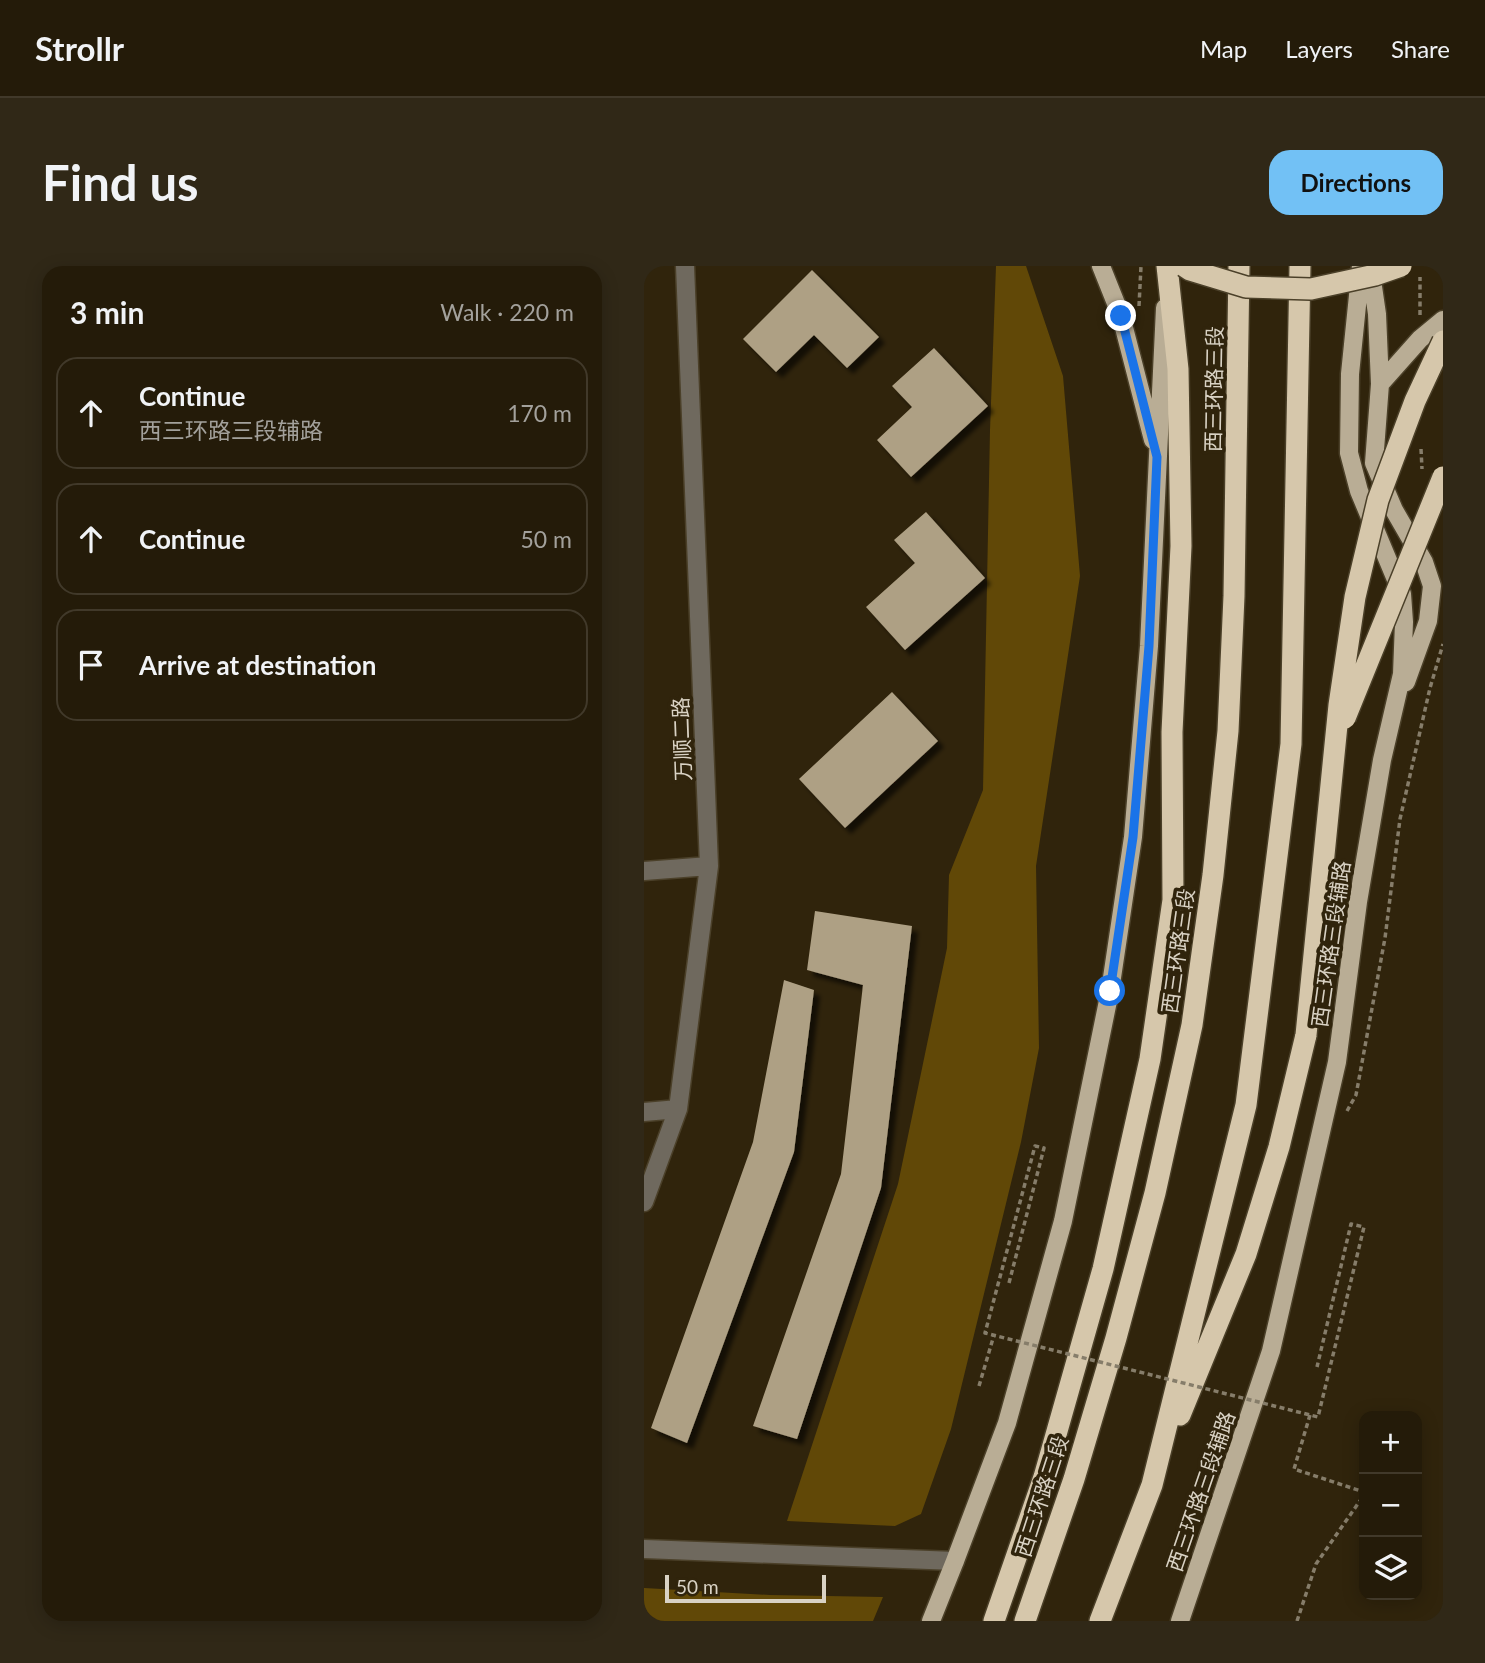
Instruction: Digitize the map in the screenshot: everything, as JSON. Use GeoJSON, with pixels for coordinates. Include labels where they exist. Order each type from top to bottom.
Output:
{"type":"FeatureCollection","features":[{"type":"Feature","properties":{"kind":"highway"},"geometry":{"type":"LineString","coordinates":[[994,1621],[1044,1478],[1103,1269],[1150,1059],[1174,900],[1172,732],[1181,546],[1178,369],[1167,266]]}},
{"type":"Feature","properties":{"kind":"highway"},"geometry":{"type":"LineString","coordinates":[[1184,266],[1247,287],[1311,289],[1375,275],[1401,266]]}},
{"type":"Feature","properties":{"kind":"highway","name":"西三环路三段"},"geometry":{"type":"LineString","coordinates":[[1025,1621],[1074,1479],[1119,1324],[1155,1193],[1192,1025],[1213,875],[1228,731],[1234,596],[1239,266]]}},
{"type":"Feature","properties":{"kind":"highway"},"geometry":{"type":"LineString","coordinates":[[1152,1485],[1247,1105],[1290,757],[1300,266]]}},
{"type":"Feature","properties":{"kind":"highway"},"geometry":{"type":"LineString","coordinates":[[1100,1621],[1246,1254],[1279,1147],[1306,1035],[1339,705],[1355,597],[1378,500],[1415,401],[1443,341]]}},
{"type":"Feature","properties":{"kind":"highway"},"geometry":{"type":"LineString","coordinates":[[1335,743],[1443,477]]}},
{"type":"Feature","properties":{"kind":"main road"},"geometry":{"type":"LineString","coordinates":[[1101,266],[1121,316],[1157,457]]}},
{"type":"Feature","properties":{"kind":"main road"},"geometry":{"type":"LineString","coordinates":[[931,1621],[956,1562],[1007,1423],[1063,1221],[1110,991],[1133,837],[1149,646],[1167,266]]}},
{"type":"Feature","properties":{"kind":"main road","name":"西三环路三段辅路"},"geometry":{"type":"LineString","coordinates":[[1180,1621],[1271,1351],[1337,1062],[1358,902],[1382,760],[1402,674],[1402,594],[1359,491],[1349,453],[1350,374],[1361,266]]}},
{"type":"Feature","properties":{"kind":"main road"},"geometry":{"type":"LineString","coordinates":[[1370,266],[1377,314],[1380,384],[1374,463],[1394,510],[1424,562],[1432,586],[1428,621],[1392,714]]}},
{"type":"Feature","properties":{"kind":"main road"},"geometry":{"type":"LineString","coordinates":[[1380,384],[1420,339],[1443,320]]}},
{"type":"Feature","properties":{"kind":"street","name":"万顺二路"},"geometry":{"type":"LineString","coordinates":[[644,1202],[678,1110],[709,866],[685,266]]}},
{"type":"Feature","properties":{"kind":"street"},"geometry":{"type":"LineString","coordinates":[[644,872],[709,866]]}},
{"type":"Feature","properties":{"kind":"street"},"geometry":{"type":"LineString","coordinates":[[644,1112],[678,1110]]}},
{"type":"Feature","properties":{"kind":"street"},"geometry":{"type":"LineString","coordinates":[[644,1549],[956,1562]]}},
{"type":"Feature","properties":{"kind":"path"},"geometry":{"type":"LineString","coordinates":[[1343,1117],[1356,1096],[1385,938],[1400,819],[1430,688],[1443,645]]}},
{"type":"Feature","properties":{"kind":"path"},"geometry":{"type":"LineString","coordinates":[[1009,1283],[1044,1148],[1035,1146],[985,1332],[1318,1416],[1364,1227],[1351,1224],[1317,1367]]}},
{"type":"Feature","properties":{"kind":"path"},"geometry":{"type":"LineString","coordinates":[[979,1386],[994,1335]]}},
{"type":"Feature","properties":{"kind":"path"},"geometry":{"type":"LineString","coordinates":[[1310,1415],[1294,1469],[1359,1492]]}},
{"type":"Feature","properties":{"kind":"path"},"geometry":{"type":"LineString","coordinates":[[1297,1621],[1316,1564],[1359,1501]]}},
{"type":"Feature","properties":{"kind":"shaded area"},"geometry":{"type":"Polygon","coordinates":[[[996,266],[1026,266],[1063,376],[1080,576],[1036,866],[1039,1048],[1021,1142],[951,1429],[921,1514],[895,1526],[787,1521],[898,1184],[947,948],[949,875],[983,790],[996,266]]]}},
{"type":"Feature","properties":{"kind":"shaded area"},"geometry":{"type":"Polygon","coordinates":[[[644,1588],[770,1595],[883,1597],[873,1621],[644,1621],[644,1588]]]}},
{"type":"Feature","properties":{"kind":"building"},"geometry":{"type":"Polygon","coordinates":[[[812,270],[879,337],[847,368],[814,335],[776,372],[743,339],[812,270]]]}},
{"type":"Feature","properties":{"kind":"building"},"geometry":{"type":"Polygon","coordinates":[[[934,348],[988,406],[911,477],[877,440],[912,407],[892,386],[934,348]]]}},
{"type":"Feature","properties":{"kind":"building"},"geometry":{"type":"Polygon","coordinates":[[[926,512],[985,578],[905,650],[866,607],[915,563],[894,540],[926,512]]]}},
{"type":"Feature","properties":{"kind":"building"},"geometry":{"type":"Polygon","coordinates":[[[892,692],[938,741],[845,828],[799,779],[892,692]]]}},
{"type":"Feature","properties":{"kind":"building"},"geometry":{"type":"Polygon","coordinates":[[[815,911],[912,926],[881,1188],[797,1439],[753,1426],[841,1174],[863,985],[807,970],[815,911]]]}},
{"type":"Feature","properties":{"kind":"building"},"geometry":{"type":"Polygon","coordinates":[[[784,980],[814,990],[794,1152],[687,1443],[651,1428],[753,1142],[784,980]]]}},
{"type":"Feature","properties":{"kind":"route"},"geometry":{"type":"LineString","coordinates":[[1110,991],[1133,837],[1149,646],[1157,457],[1121,316]]}}]}
